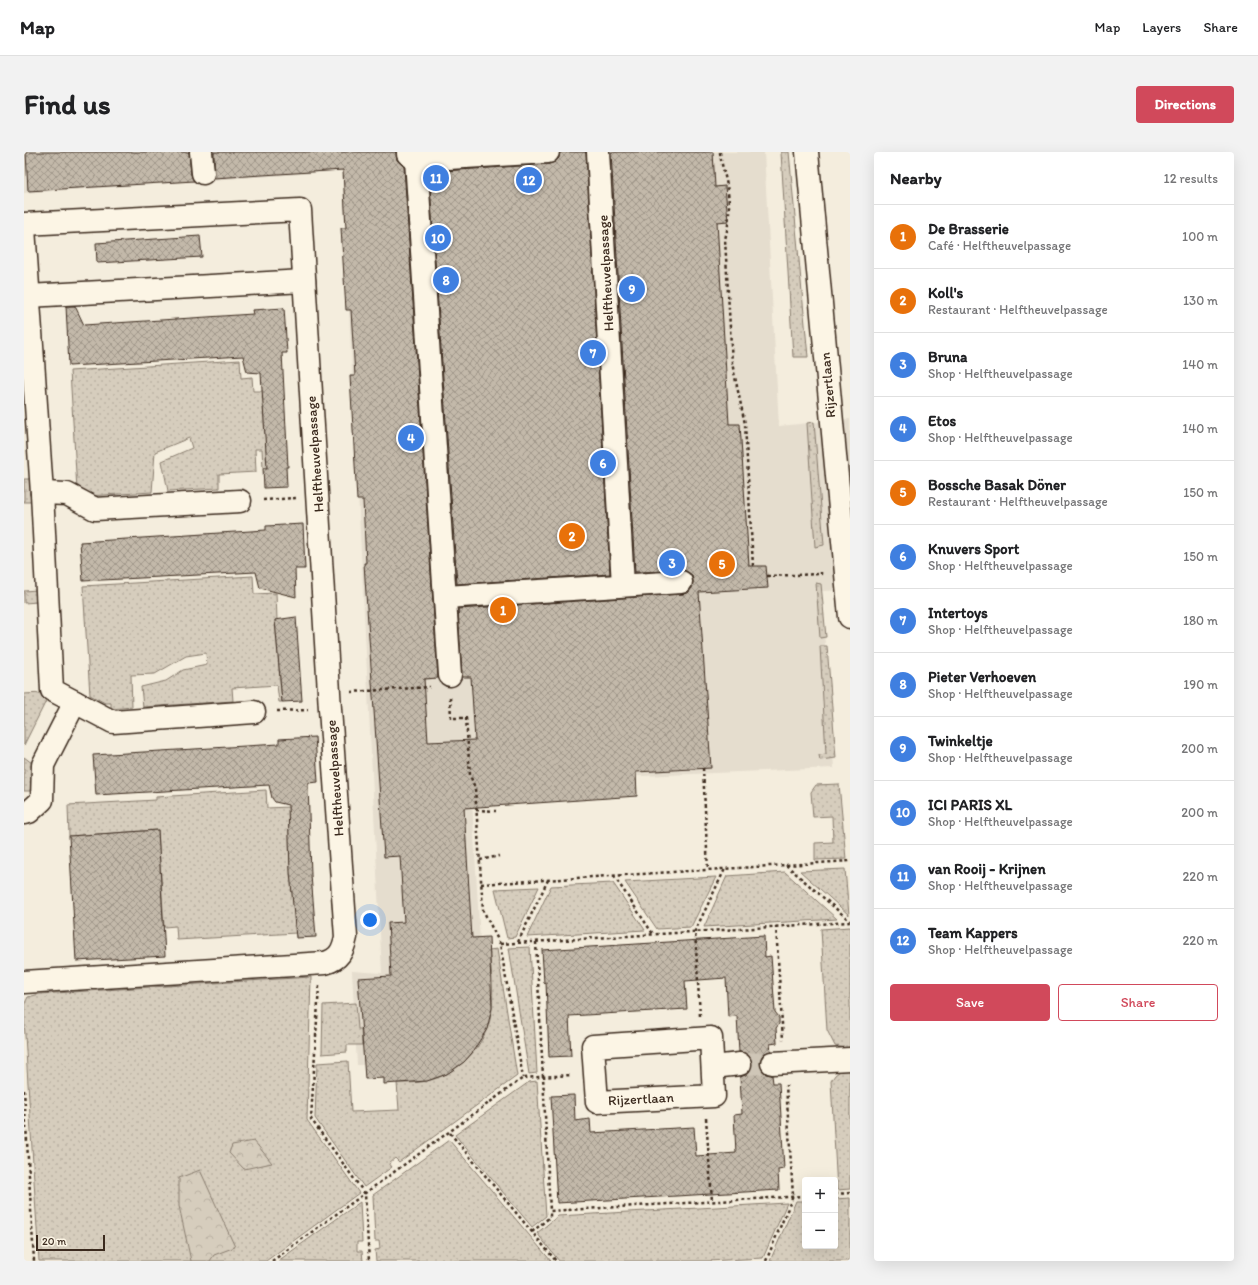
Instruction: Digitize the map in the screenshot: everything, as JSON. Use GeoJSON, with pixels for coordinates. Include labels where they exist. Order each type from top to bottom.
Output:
{"type":"FeatureCollection","features":[{"type":"Feature","properties":{"kind":"street"},"geometry":{"type":"LineString","coordinates":[[201,152],[203,173]]}},
{"type":"Feature","properties":{"kind":"street"},"geometry":{"type":"LineString","coordinates":[[445,685],[446,597],[412,156],[548,152]]}},
{"type":"Feature","properties":{"kind":"street","name":"Helftheuvelpassage"},"geometry":{"type":"LineString","coordinates":[[598,152],[623,585]]}},
{"type":"Feature","properties":{"kind":"street","name":"Rijzertlaan"},"geometry":{"type":"LineString","coordinates":[[807,152],[841,429],[850,618]]}},
{"type":"Feature","properties":{"kind":"street","name":"Helftheuvelpassage"},"geometry":{"type":"LineString","coordinates":[[24,224],[300,210],[346,937],[343,951],[332,961],[320,963],[24,982]]}},
{"type":"Feature","properties":{"kind":"street"},"geometry":{"type":"LineString","coordinates":[[24,228],[42,493],[52,690],[113,722],[254,712]]}},
{"type":"Feature","properties":{"kind":"street"},"geometry":{"type":"LineString","coordinates":[[28,296],[304,281]]}},
{"type":"Feature","properties":{"kind":"street"},"geometry":{"type":"LineString","coordinates":[[42,493],[67,494],[95,509],[240,501]]}},
{"type":"Feature","properties":{"kind":"street"},"geometry":{"type":"LineString","coordinates":[[446,597],[681,582]]}},
{"type":"Feature","properties":{"kind":"street"},"geometry":{"type":"LineString","coordinates":[[24,813],[29,812],[42,800],[43,766],[75,702]]}},
{"type":"Feature","properties":{"kind":"street"},"geometry":{"type":"LineString","coordinates":[[701,1038],[711,1038],[713,1066],[714,1096],[705,1096]]}},
{"type":"Feature","properties":{"kind":"street","name":"Rijzertlaan"},"geometry":{"type":"LineString","coordinates":[[701,1038],[593,1046],[596,1102],[705,1096]]}},
{"type":"Feature","properties":{"kind":"street"},"geometry":{"type":"LineString","coordinates":[[778,1062],[850,1058]]}},
{"type":"Feature","properties":{"kind":"street"},"geometry":{"type":"LineString","coordinates":[[713,1066],[740,1064]]}},
{"type":"Feature","properties":{"kind":"path"},"geometry":{"type":"LineString","coordinates":[[720,152],[721,163],[727,186],[730,221],[725,239],[732,363],[745,424],[753,566]]}},
{"type":"Feature","properties":{"kind":"path"},"geometry":{"type":"LineString","coordinates":[[240,501],[318,497]]}},
{"type":"Feature","properties":{"kind":"path"},"geometry":{"type":"LineString","coordinates":[[767,576],[822,574],[821,569]]}},
{"type":"Feature","properties":{"kind":"path"},"geometry":{"type":"LineString","coordinates":[[254,712],[445,685],[451,718],[466,718],[470,775],[475,788],[483,910],[500,944],[523,1078]]}},
{"type":"Feature","properties":{"kind":"path"},"geometry":{"type":"LineString","coordinates":[[703,768],[708,870]]}},
{"type":"Feature","properties":{"kind":"path"},"geometry":{"type":"LineString","coordinates":[[476,810],[496,811]]}},
{"type":"Feature","properties":{"kind":"path"},"geometry":{"type":"LineString","coordinates":[[480,860],[499,856]]}},
{"type":"Feature","properties":{"kind":"path"},"geometry":{"type":"LineString","coordinates":[[481,884],[850,861]]}},
{"type":"Feature","properties":{"kind":"path"},"geometry":{"type":"LineString","coordinates":[[786,865],[850,922]]}},
{"type":"Feature","properties":{"kind":"path"},"geometry":{"type":"LineString","coordinates":[[701,1038],[695,932],[725,869]]}},
{"type":"Feature","properties":{"kind":"path"},"geometry":{"type":"LineString","coordinates":[[614,876],[653,934]]}},
{"type":"Feature","properties":{"kind":"path"},"geometry":{"type":"LineString","coordinates":[[518,942],[548,880]]}},
{"type":"Feature","properties":{"kind":"path"},"geometry":{"type":"LineString","coordinates":[[500,944],[850,922]]}},
{"type":"Feature","properties":{"kind":"path"},"geometry":{"type":"LineString","coordinates":[[766,1261],[793,1196],[778,1062],[776,926]]}},
{"type":"Feature","properties":{"kind":"path"},"geometry":{"type":"LineString","coordinates":[[532,1232],[550,1217],[536,942]]}},
{"type":"Feature","properties":{"kind":"path"},"geometry":{"type":"LineString","coordinates":[[320,963],[311,1119],[366,1194],[368,1261]]}},
{"type":"Feature","properties":{"kind":"path"},"geometry":{"type":"LineString","coordinates":[[272,1261],[450,1133],[523,1078],[595,1074]]}},
{"type":"Feature","properties":{"kind":"path"},"geometry":{"type":"LineString","coordinates":[[24,1090],[34,1261]]}},
{"type":"Feature","properties":{"kind":"path"},"geometry":{"type":"LineString","coordinates":[[705,1096],[712,1201]]}},
{"type":"Feature","properties":{"kind":"path"},"geometry":{"type":"LineString","coordinates":[[450,1133],[556,1261]]}},
{"type":"Feature","properties":{"kind":"path"},"geometry":{"type":"LineString","coordinates":[[838,1194],[850,1193]]}},
{"type":"Feature","properties":{"kind":"path"},"geometry":{"type":"LineString","coordinates":[[550,1211],[802,1196]]}},
{"type":"Feature","properties":{"kind":"shaded area"},"geometry":{"type":"Polygon","coordinates":[[[24,152],[764,152],[779,426],[850,419],[850,590],[821,591],[834,768],[471,783],[487,1064],[357,1065],[352,971],[382,973],[342,171],[24,193],[24,152]]]}},
{"type":"Feature","properties":{"kind":"green space"},"geometry":{"type":"Polygon","coordinates":[[[781,152],[789,152],[808,357],[793,357],[781,152]]]}},
{"type":"Feature","properties":{"kind":"green space"},"geometry":{"type":"Polygon","coordinates":[[[240,360],[241,378],[252,377],[253,391],[263,391],[268,468],[263,468],[262,449],[255,449],[256,472],[219,474],[219,488],[168,491],[162,461],[192,448],[189,438],[155,452],[152,492],[87,496],[77,490],[70,371],[240,360]]]}},
{"type":"Feature","properties":{"kind":"green space"},"geometry":{"type":"Polygon","coordinates":[[[814,422],[824,545],[815,547],[807,423],[814,422]]]}},
{"type":"Feature","properties":{"kind":"green space"},"geometry":{"type":"Polygon","coordinates":[[[24,479],[30,479],[31,502],[24,502],[24,479]]]}},
{"type":"Feature","properties":{"kind":"green space"},"geometry":{"type":"Polygon","coordinates":[[[253,576],[254,594],[276,593],[277,620],[275,620],[282,702],[279,702],[277,685],[232,688],[233,701],[143,707],[141,687],[166,681],[183,670],[207,665],[206,653],[186,656],[155,674],[131,675],[132,707],[111,709],[111,703],[105,703],[90,695],[83,586],[253,576]]]}},
{"type":"Feature","properties":{"kind":"green space"},"geometry":{"type":"Polygon","coordinates":[[[816,583],[821,584],[826,637],[820,638],[816,583]]]}},
{"type":"Feature","properties":{"kind":"green space"},"geometry":{"type":"Polygon","coordinates":[[[37,590],[38,602],[24,603],[24,591],[37,590]]]}},
{"type":"Feature","properties":{"kind":"green space"},"geometry":{"type":"Polygon","coordinates":[[[820,646],[827,646],[836,758],[820,760],[819,755],[826,754],[820,646]]]}},
{"type":"Feature","properties":{"kind":"green space"},"geometry":{"type":"Polygon","coordinates":[[[43,693],[48,697],[24,745],[24,694],[43,693]]]}},
{"type":"Feature","properties":{"kind":"green space"},"geometry":{"type":"Polygon","coordinates":[[[24,757],[32,763],[33,791],[24,791],[24,757]]]}},
{"type":"Feature","properties":{"kind":"green space"},"geometry":{"type":"Polygon","coordinates":[[[839,784],[846,859],[815,860],[815,843],[833,842],[832,816],[813,817],[811,792],[816,785],[839,784]]]}},
{"type":"Feature","properties":{"kind":"green space"},"geometry":{"type":"Polygon","coordinates":[[[266,790],[267,808],[289,807],[290,866],[296,933],[177,940],[176,926],[164,927],[158,830],[69,836],[68,805],[156,800],[156,797],[266,790]]]}},
{"type":"Feature","properties":{"kind":"green space"},"geometry":{"type":"Polygon","coordinates":[[[845,869],[849,915],[800,871],[845,869]]]}},
{"type":"Feature","properties":{"kind":"green space"},"geometry":{"type":"Polygon","coordinates":[[[785,872],[837,919],[704,927],[727,876],[785,872]]]}},
{"type":"Feature","properties":{"kind":"green space"},"geometry":{"type":"Polygon","coordinates":[[[716,877],[691,927],[657,929],[625,882],[716,877]]]}},
{"type":"Feature","properties":{"kind":"green space"},"geometry":{"type":"Polygon","coordinates":[[[613,883],[645,930],[527,937],[551,886],[613,883]]]}},
{"type":"Feature","properties":{"kind":"green space"},"geometry":{"type":"Polygon","coordinates":[[[539,887],[515,937],[507,938],[495,889],[539,887]]]}},
{"type":"Feature","properties":{"kind":"green space"},"geometry":{"type":"Polygon","coordinates":[[[850,927],[850,1049],[835,1046],[827,1030],[821,929],[850,927]]]}},
{"type":"Feature","properties":{"kind":"green space"},"geometry":{"type":"Polygon","coordinates":[[[530,947],[537,1073],[529,1074],[509,948],[530,947]]]}},
{"type":"Feature","properties":{"kind":"green space"},"geometry":{"type":"Polygon","coordinates":[[[497,949],[517,1076],[399,1162],[395,1158],[389,1163],[392,1167],[364,1187],[315,1118],[317,1063],[348,1061],[351,1112],[399,1110],[397,1083],[425,1081],[445,1074],[465,1061],[480,1043],[490,1021],[493,1002],[489,950],[497,949]]]}},
{"type":"Feature","properties":{"kind":"green space"},"geometry":{"type":"Polygon","coordinates":[[[311,977],[307,1120],[359,1193],[266,1261],[39,1261],[24,1019],[24,1005],[28,997],[40,994],[311,977]]]}},
{"type":"Feature","properties":{"kind":"green space"},"geometry":{"type":"Polygon","coordinates":[[[356,1003],[358,1029],[361,1029],[362,1045],[347,1045],[347,1052],[322,1054],[323,1005],[356,1003]]]}},
{"type":"Feature","properties":{"kind":"green space"},"geometry":{"type":"Polygon","coordinates":[[[844,1068],[850,1068],[850,1189],[838,1190],[838,1177],[836,1177],[831,1081],[835,1075],[844,1068]]]}},
{"type":"Feature","properties":{"kind":"green space"},"geometry":{"type":"Polygon","coordinates":[[[537,1081],[546,1216],[532,1227],[455,1135],[529,1082],[537,1081]]]}},
{"type":"Feature","properties":{"kind":"green space"},"geometry":{"type":"Polygon","coordinates":[[[449,1140],[551,1261],[376,1261],[375,1250],[380,1249],[379,1241],[375,1241],[373,1195],[449,1140]]]}},
{"type":"Feature","properties":{"kind":"green space"},"geometry":{"type":"Polygon","coordinates":[[[254,1141],[272,1163],[244,1169],[229,1153],[232,1145],[254,1141]]]}},
{"type":"Feature","properties":{"kind":"green space"},"geometry":{"type":"Polygon","coordinates":[[[200,1170],[235,1247],[214,1255],[210,1261],[191,1261],[179,1206],[179,1178],[200,1170]]]}},
{"type":"Feature","properties":{"kind":"green space"},"geometry":{"type":"Polygon","coordinates":[[[850,1198],[850,1261],[770,1261],[796,1201],[802,1201],[802,1249],[838,1249],[838,1199],[850,1198]]]}},
{"type":"Feature","properties":{"kind":"green space"},"geometry":{"type":"Polygon","coordinates":[[[360,1202],[362,1242],[357,1242],[357,1251],[362,1251],[363,1261],[278,1261],[360,1202]]]}},
{"type":"Feature","properties":{"kind":"green space"},"geometry":{"type":"Polygon","coordinates":[[[787,1203],[763,1258],[708,1261],[559,1261],[537,1233],[558,1216],[787,1203]]]}},
{"type":"Feature","properties":{"kind":"building"},"geometry":{"type":"Polygon","coordinates":[[[26,152],[189,152],[191,174],[194,181],[28,191],[26,152]]]}},
{"type":"Feature","properties":{"kind":"building"},"geometry":{"type":"Polygon","coordinates":[[[214,152],[396,152],[397,160],[404,167],[438,678],[424,679],[428,742],[475,740],[471,677],[462,677],[458,609],[682,594],[688,593],[692,588],[692,575],[686,571],[635,572],[611,152],[713,152],[715,187],[725,186],[728,221],[717,222],[729,424],[740,424],[749,566],[766,566],[768,588],[699,592],[711,768],[636,772],[637,796],[464,808],[472,938],[489,937],[492,1008],[487,1029],[472,1053],[464,1062],[447,1074],[427,1081],[384,1084],[384,1078],[365,1079],[358,978],[391,976],[388,923],[404,922],[400,856],[384,857],[364,563],[366,563],[363,500],[357,500],[350,376],[355,376],[351,310],[346,310],[341,228],[346,228],[343,170],[214,178],[214,152]]]}},
{"type":"Feature","properties":{"kind":"building"},"geometry":{"type":"Polygon","coordinates":[[[560,152],[586,152],[610,574],[457,584],[429,172],[549,164],[555,162],[559,158],[560,152]]]}},
{"type":"Feature","properties":{"kind":"building"},"geometry":{"type":"Polygon","coordinates":[[[200,236],[202,257],[97,263],[96,243],[200,236]]]}},
{"type":"Feature","properties":{"kind":"building"},"geometry":{"type":"Polygon","coordinates":[[[66,306],[75,306],[84,325],[253,314],[252,310],[284,308],[287,353],[282,353],[288,467],[286,467],[287,487],[264,488],[263,468],[267,468],[261,373],[247,372],[243,356],[69,366],[66,306]]]}},
{"type":"Feature","properties":{"kind":"building"},"geometry":{"type":"Polygon","coordinates":[[[303,524],[305,569],[295,569],[296,597],[260,588],[256,572],[83,581],[80,542],[266,530],[266,526],[303,524]]]}},
{"type":"Feature","properties":{"kind":"building"},"geometry":{"type":"Polygon","coordinates":[[[296,617],[302,701],[282,702],[275,620],[296,617]]]}},
{"type":"Feature","properties":{"kind":"building"},"geometry":{"type":"Polygon","coordinates":[[[315,737],[318,782],[308,783],[311,875],[316,937],[296,938],[290,872],[288,805],[275,802],[272,798],[269,785],[96,795],[93,755],[279,744],[279,739],[315,737]]]}},
{"type":"Feature","properties":{"kind":"building"},"geometry":{"type":"Polygon","coordinates":[[[158,830],[165,956],[76,961],[69,836],[158,830]]]}},
{"type":"Feature","properties":{"kind":"building"},"geometry":{"type":"Polygon","coordinates":[[[764,936],[765,957],[771,956],[775,1012],[779,1017],[779,1024],[776,1028],[777,1043],[770,1044],[771,1051],[765,1053],[761,1057],[760,1064],[762,1070],[766,1074],[772,1075],[773,1083],[779,1083],[784,1169],[778,1170],[779,1190],[557,1203],[551,1096],[574,1095],[575,1121],[590,1119],[591,1133],[694,1127],[696,1156],[736,1153],[734,1115],[742,1114],[740,1077],[748,1074],[752,1063],[750,1056],[739,1052],[737,1016],[728,1017],[726,978],[685,981],[687,1009],[569,1016],[571,1056],[549,1057],[546,982],[544,983],[542,950],[764,936]]]}},
{"type":"Feature","properties":{"kind":"tunnel"},"geometry":{"type":"LineString","coordinates":[[740,1064],[772,1063]]}},
{"type":"Feature","properties":{"kind":"place","name":"van Rooij - Krijnen"},"geometry":{"type":"Point","coordinates":[436,178]}},
{"type":"Feature","properties":{"kind":"place","name":"Team Kappers"},"geometry":{"type":"Point","coordinates":[529,180]}},
{"type":"Feature","properties":{"kind":"place","name":"ICI PARIS XL"},"geometry":{"type":"Point","coordinates":[438,238]}},
{"type":"Feature","properties":{"kind":"place","name":"Pieter Verhoeven"},"geometry":{"type":"Point","coordinates":[446,280]}},
{"type":"Feature","properties":{"kind":"place","name":"Twinkeltje"},"geometry":{"type":"Point","coordinates":[632,289]}},
{"type":"Feature","properties":{"kind":"place","name":"Intertoys"},"geometry":{"type":"Point","coordinates":[593,353]}},
{"type":"Feature","properties":{"kind":"place","name":"Etos"},"geometry":{"type":"Point","coordinates":[411,438]}},
{"type":"Feature","properties":{"kind":"place","name":"Knuvers Sport"},"geometry":{"type":"Point","coordinates":[603,463]}},
{"type":"Feature","properties":{"kind":"place","name":"Koll's"},"geometry":{"type":"Point","coordinates":[572,536]}},
{"type":"Feature","properties":{"kind":"place","name":"Bruna"},"geometry":{"type":"Point","coordinates":[672,563]}},
{"type":"Feature","properties":{"kind":"place","name":"Bossche Basak Döner"},"geometry":{"type":"Point","coordinates":[722,564]}},
{"type":"Feature","properties":{"kind":"place","name":"De Brasserie"},"geometry":{"type":"Point","coordinates":[503,610]}}]}
